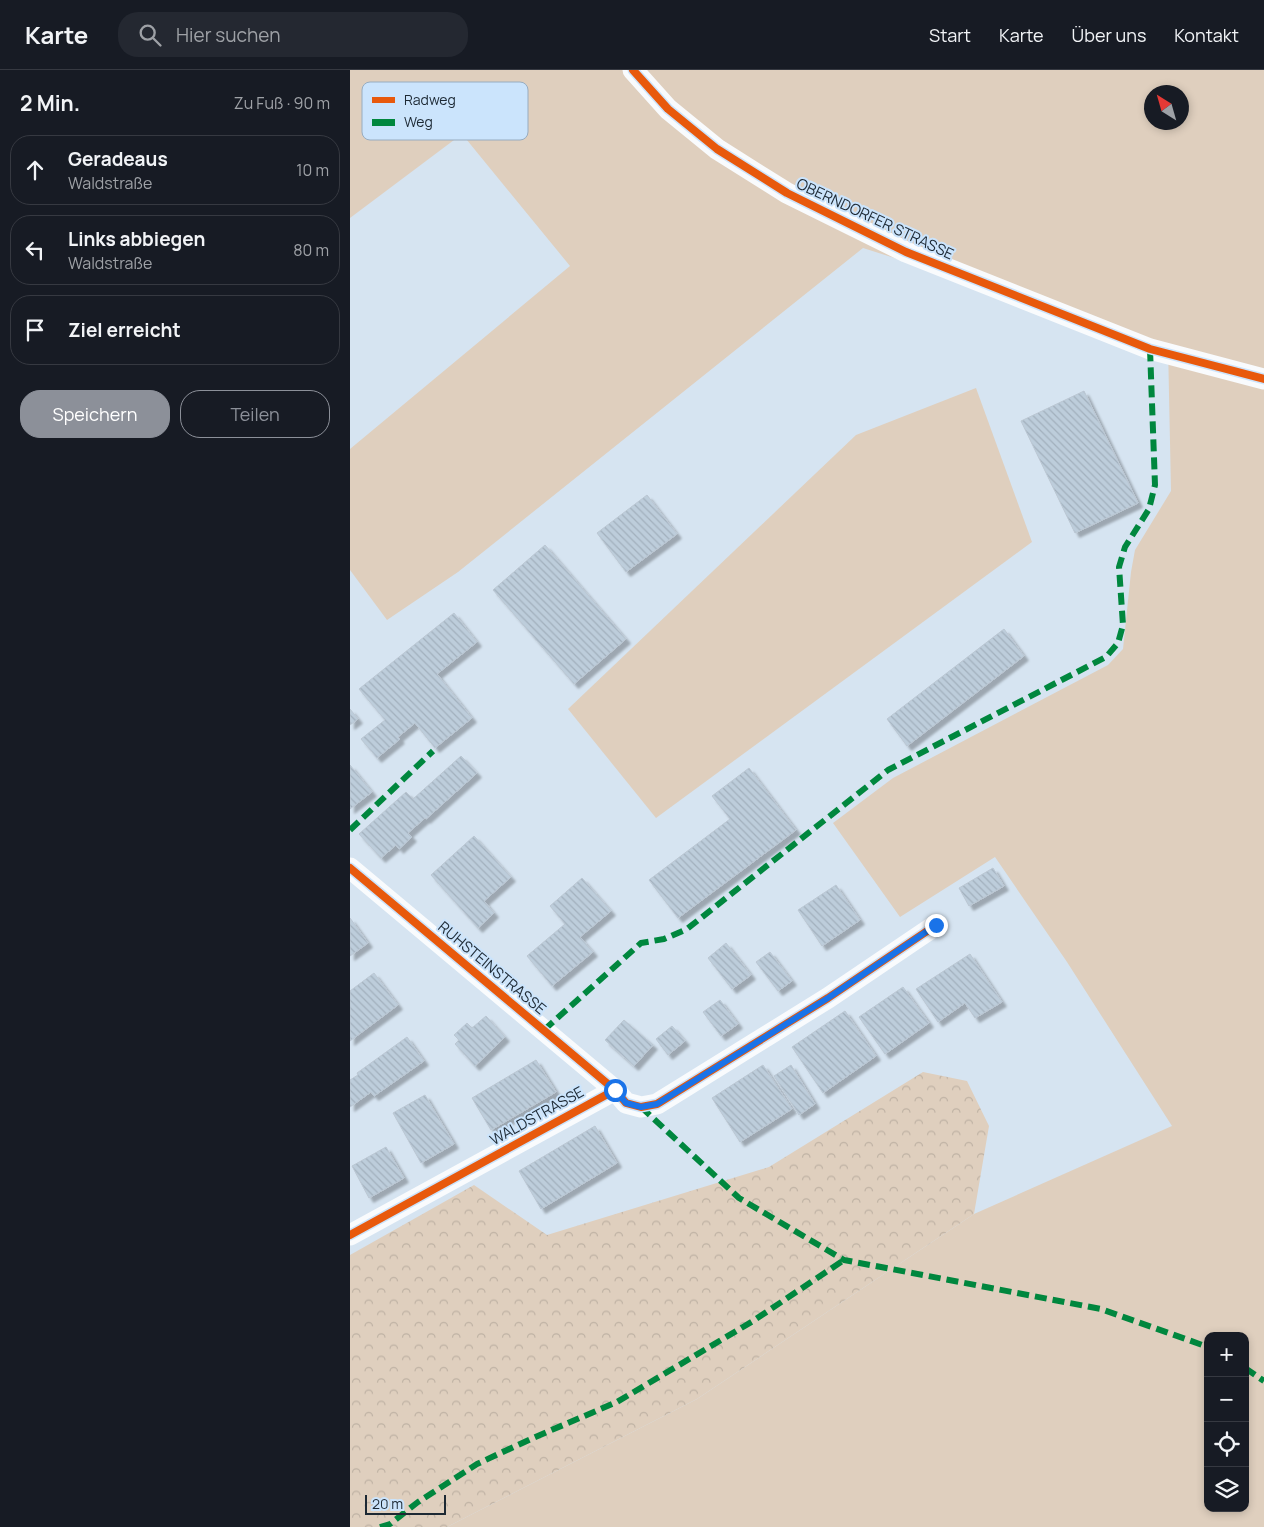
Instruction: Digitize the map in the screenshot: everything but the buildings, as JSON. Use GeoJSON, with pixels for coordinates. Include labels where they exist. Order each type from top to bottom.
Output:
{"type":"FeatureCollection","features":[{"type":"Feature","properties":{"kind":"street","name":"OBERNDORFER STRASSE"},"geometry":{"type":"LineString","coordinates":[[633,70],[668,109],[717,149],[787,194],[906,252],[1150,349],[1264,379]]}},
{"type":"Feature","properties":{"kind":"street","name":"RUHSTEINSTRASSE"},"geometry":{"type":"LineString","coordinates":[[350,868],[615,1090]]}},
{"type":"Feature","properties":{"kind":"street"},"geometry":{"type":"LineString","coordinates":[[615,1090],[626,1103],[641,1107],[657,1104],[828,998],[936,925]]}},
{"type":"Feature","properties":{"kind":"street","name":"WALDSTRASSE"},"geometry":{"type":"LineString","coordinates":[[350,1235],[615,1090]]}},
{"type":"Feature","properties":{"kind":"green space"},"geometry":{"type":"Polygon","coordinates":[[[350,70],[1264,70],[1264,1527],[447,1527],[697,1399],[974,1214],[1172,1126],[1067,962],[995,857],[900,917],[833,823],[893,778],[1108,665],[1123,649],[1135,550],[1171,491],[1168,345],[863,248],[458,572],[387,620],[350,570],[350,449],[570,266],[467,140],[528,140],[528,82],[362,82],[362,140],[454,140],[350,218],[350,70]]]}},
{"type":"Feature","properties":{"kind":"green space"},"geometry":{"type":"Polygon","coordinates":[[[976,388],[1032,542],[656,818],[568,709],[856,435],[976,388]]]}},
{"type":"Feature","properties":{"kind":"green space"},"geometry":{"type":"Polygon","coordinates":[[[923,1072],[967,1081],[989,1126],[974,1214],[697,1399],[447,1527],[350,1527],[350,1255],[474,1185],[547,1235],[769,1167],[923,1072]]]}},
{"type":"Feature","properties":{"kind":"marked path"},"geometry":{"type":"LineString","coordinates":[[544,1030],[641,943],[664,939],[687,929],[888,770],[1106,657],[1118,643],[1123,625],[1119,567],[1125,547],[1149,509],[1155,485],[1150,349]]}},
{"type":"Feature","properties":{"kind":"marked path"},"geometry":{"type":"LineString","coordinates":[[350,830],[433,751]]}},
{"type":"Feature","properties":{"kind":"marked path"},"geometry":{"type":"LineString","coordinates":[[641,1107],[739,1198],[844,1260],[1101,1309],[1204,1346]]}},
{"type":"Feature","properties":{"kind":"marked path"},"geometry":{"type":"LineString","coordinates":[[380,1527],[390,1524],[418,1502],[477,1464],[617,1402],[753,1321],[844,1260]]}},
{"type":"Feature","properties":{"kind":"marked path"},"geometry":{"type":"LineString","coordinates":[[1249,1371],[1264,1381]]}},
{"type":"Feature","properties":{"kind":"cycle path"},"geometry":{"type":"LineString","coordinates":[[633,70],[668,109],[717,149],[787,193],[906,252],[1150,349],[1264,379]]}},
{"type":"Feature","properties":{"kind":"cycle path"},"geometry":{"type":"LineString","coordinates":[[350,868],[615,1090]]}},
{"type":"Feature","properties":{"kind":"cycle path"},"geometry":{"type":"LineString","coordinates":[[350,1235],[615,1090],[626,1103],[641,1107],[657,1104],[828,998],[936,925]]}},
{"type":"Feature","properties":{"kind":"route"},"geometry":{"type":"LineString","coordinates":[[615,1090],[626,1103],[641,1107],[657,1104],[828,998],[936,925]]}}]}
